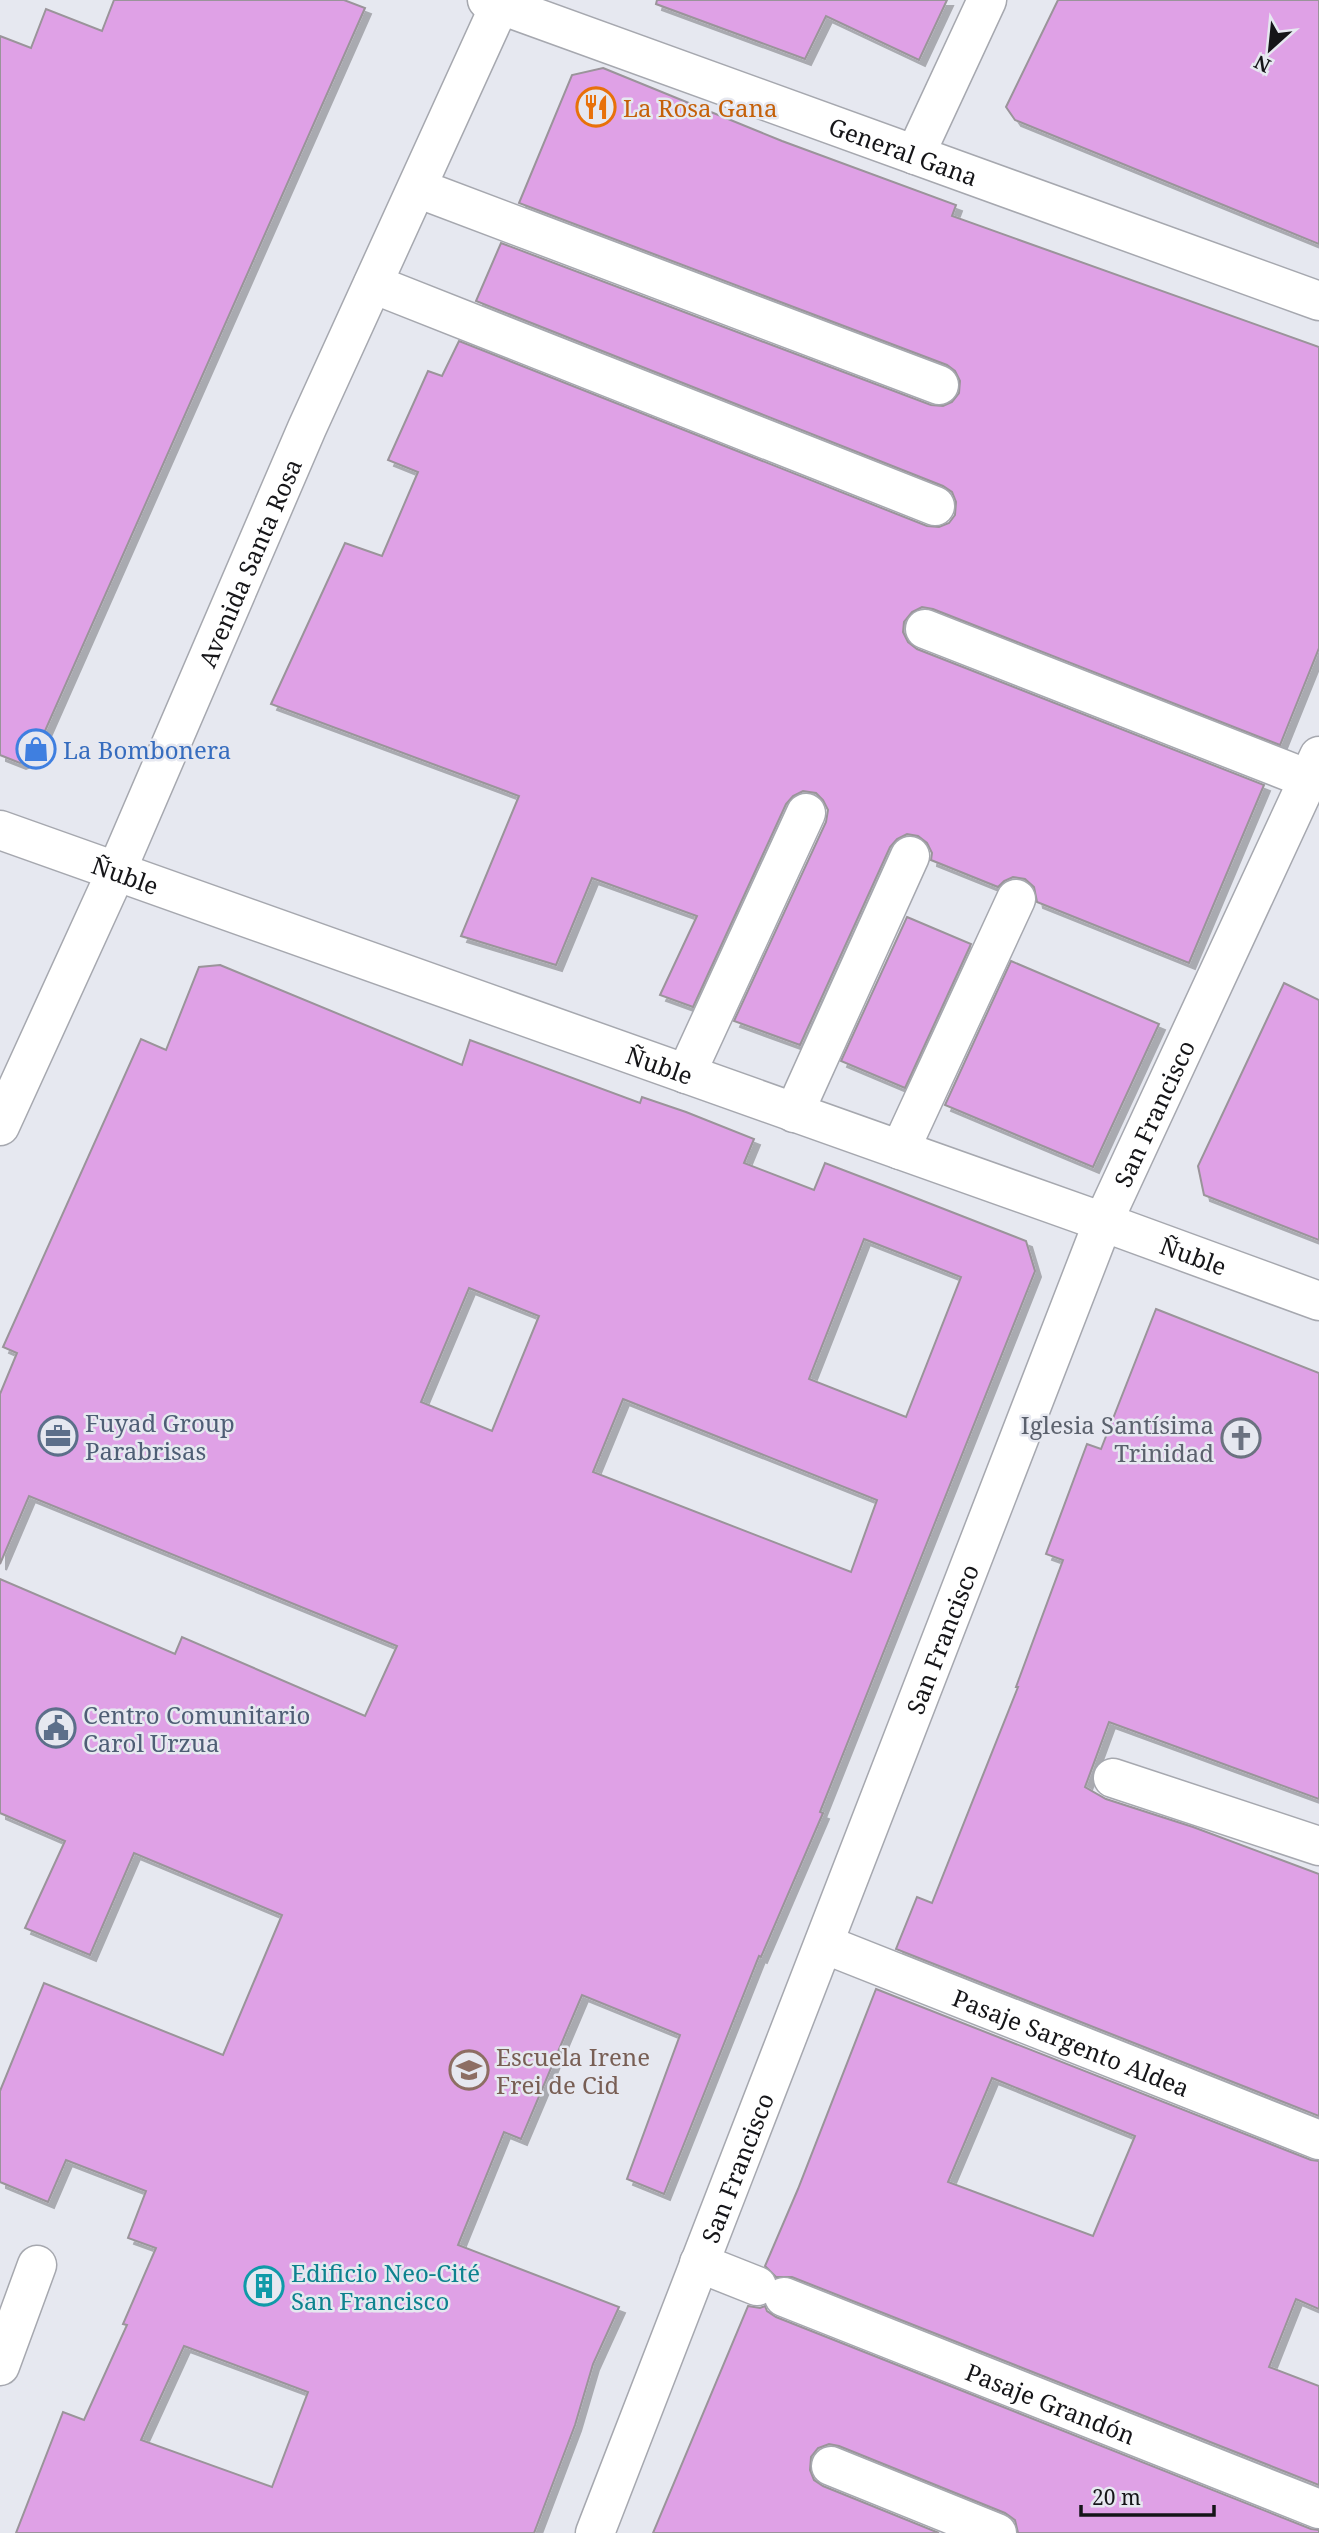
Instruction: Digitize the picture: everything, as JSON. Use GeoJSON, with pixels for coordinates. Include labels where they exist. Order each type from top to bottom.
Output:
{"type":"FeatureCollection","features":[{"type":"Feature","properties":{"kind":"street"},"geometry":{"type":"LineString","coordinates":[[915,155],[987,0]]}},
{"type":"Feature","properties":{"kind":"street","name":"General Gana"},"geometry":{"type":"LineString","coordinates":[[496,2],[1319,301]]}},
{"type":"Feature","properties":{"kind":"street","name":"Avenida Santa Rosa"},"geometry":{"type":"LineString","coordinates":[[0,1126],[116,872],[307,428],[417,188],[496,2]]}},
{"type":"Feature","properties":{"kind":"street"},"geometry":{"type":"LineString","coordinates":[[417,188],[939,385]]}},
{"type":"Feature","properties":{"kind":"street"},"geometry":{"type":"LineString","coordinates":[[373,284],[935,506]]}},
{"type":"Feature","properties":{"kind":"street"},"geometry":{"type":"LineString","coordinates":[[925,629],[1314,768]]}},
{"type":"Feature","properties":{"kind":"street","name":"San Francisco"},"geometry":{"type":"LineString","coordinates":[[595,2533],[1103,1222],[1314,768]]}},
{"type":"Feature","properties":{"kind":"street"},"geometry":{"type":"LineString","coordinates":[[686,1074],[806,813]]}},
{"type":"Feature","properties":{"kind":"street","name":"Ñuble"},"geometry":{"type":"LineString","coordinates":[[0,830],[1319,1301]]}},
{"type":"Feature","properties":{"kind":"street"},"geometry":{"type":"LineString","coordinates":[[794,1112],[910,856]]}},
{"type":"Feature","properties":{"kind":"street"},"geometry":{"type":"LineString","coordinates":[[900,1150],[1016,899]]}},
{"type":"Feature","properties":{"kind":"street"},"geometry":{"type":"LineString","coordinates":[[1113,1778],[1319,1846]]}},
{"type":"Feature","properties":{"kind":"street","name":"Pasaje Sargento Aldea"},"geometry":{"type":"LineString","coordinates":[[824,1944],[1319,2140]]}},
{"type":"Feature","properties":{"kind":"street","name":"Pasaje Grandón"},"geometry":{"type":"LineString","coordinates":[[699,2263],[1319,2509]]}},
{"type":"Feature","properties":{"kind":"street"},"geometry":{"type":"LineString","coordinates":[[0,2366],[37,2265]]}},
{"type":"Feature","properties":{"kind":"street"},"geometry":{"type":"LineString","coordinates":[[831,2466],[998,2533]]}},
{"type":"Feature","properties":{"kind":"building"},"geometry":{"type":"Polygon","coordinates":[[[114,0],[344,0],[365,8],[33,758],[20,763],[0,755],[0,36],[31,48],[46,9],[102,31],[114,0]]]}},
{"type":"Feature","properties":{"kind":"building"},"geometry":{"type":"Polygon","coordinates":[[[657,0],[947,0],[919,60],[826,16],[805,59],[656,4],[657,0]]]}},
{"type":"Feature","properties":{"kind":"building"},"geometry":{"type":"Polygon","coordinates":[[[1058,0],[1319,0],[1319,244],[1015,120],[1006,107],[1058,0]]]}},
{"type":"Feature","properties":{"kind":"building"},"geometry":{"type":"Polygon","coordinates":[[[603,68],[782,141],[956,205],[952,216],[1319,347],[1319,648],[1280,745],[933,609],[922,607],[912,612],[904,622],[903,632],[908,642],[917,649],[1264,785],[1189,963],[1037,902],[1034,887],[1025,879],[1013,877],[998,887],[931,860],[932,853],[927,843],[918,836],[907,834],[897,839],[890,847],[800,1045],[734,1021],[826,822],[828,810],[816,793],[803,791],[793,796],[786,804],[693,1007],[660,995],[697,916],[592,878],[556,965],[461,936],[519,796],[271,704],[345,543],[382,556],[418,472],[388,460],[428,371],[442,376],[459,341],[927,526],[939,527],[949,523],[955,515],[956,502],[952,492],[943,486],[476,301],[501,243],[931,405],[943,406],[952,402],[959,393],[960,381],[955,371],[947,365],[519,203],[572,75],[603,68]]]}},
{"type":"Feature","properties":{"kind":"building"},"geometry":{"type":"Polygon","coordinates":[[[907,917],[971,944],[905,1088],[841,1061],[907,917]]]}},
{"type":"Feature","properties":{"kind":"building"},"geometry":{"type":"Polygon","coordinates":[[[1011,961],[1159,1024],[1093,1167],[945,1105],[1011,961]]]}},
{"type":"Feature","properties":{"kind":"building"},"geometry":{"type":"Polygon","coordinates":[[[220,965],[462,1065],[470,1040],[640,1103],[642,1097],[686,1112],[754,1139],[744,1163],[814,1190],[825,1163],[1026,1241],[1035,1271],[820,1812],[823,1813],[761,1957],[759,1956],[664,2194],[627,2179],[680,2035],[582,1995],[521,2139],[504,2132],[458,2245],[619,2307],[593,2364],[575,2425],[534,2533],[16,2533],[63,2412],[84,2420],[127,2325],[123,2324],[156,2248],[128,2238],[146,2191],[66,2160],[48,2202],[0,2182],[0,2091],[44,1983],[223,2055],[282,1915],[134,1853],[90,1955],[25,1928],[65,1841],[0,1813],[0,1579],[175,1654],[182,1637],[365,1716],[397,1646],[29,1496],[0,1564],[0,1394],[17,1353],[3,1347],[141,1039],[166,1050],[199,967],[220,965]],[[864,1239],[809,1379],[906,1417],[961,1277],[864,1239]],[[469,1288],[421,1402],[492,1431],[539,1316],[469,1288]],[[623,1399],[593,1472],[851,1572],[877,1500],[623,1399]],[[184,2346],[141,2440],[272,2487],[308,2392],[184,2346]]]}},
{"type":"Feature","properties":{"kind":"building"},"geometry":{"type":"Polygon","coordinates":[[[1284,983],[1319,1000],[1319,1240],[1204,1195],[1198,1166],[1284,983]]]}},
{"type":"Feature","properties":{"kind":"building"},"geometry":{"type":"Polygon","coordinates":[[[1156,1309],[1319,1373],[1319,1799],[1109,1722],[1085,1787],[1106,1799],[1193,1827],[1319,1874],[1319,2116],[896,1949],[917,1897],[932,1903],[1018,1687],[1063,1560],[1046,1554],[1087,1444],[1101,1449],[1156,1309]]]}},
{"type":"Feature","properties":{"kind":"building"},"geometry":{"type":"Polygon","coordinates":[[[876,1989],[1319,2161],[1319,2309],[1296,2299],[1269,2367],[1319,2386],[1319,2485],[792,2277],[776,2277],[765,2266],[876,1989]],[[992,2078],[948,2182],[1093,2236],[1135,2136],[992,2078]]]}},
{"type":"Feature","properties":{"kind":"building"},"geometry":{"type":"Polygon","coordinates":[[[748,2306],[765,2306],[767,2311],[776,2317],[1319,2530],[1319,2533],[1018,2533],[1015,2520],[1005,2513],[829,2444],[818,2448],[811,2457],[810,2470],[814,2480],[939,2533],[653,2533],[748,2306]]]}},
{"type":"Feature","properties":{"kind":"place","name":"La Rosa Gana"},"geometry":{"type":"Point","coordinates":[596,107]}},
{"type":"Feature","properties":{"kind":"place","name":"La Bombonera"},"geometry":{"type":"Point","coordinates":[36,749]}},
{"type":"Feature","properties":{"kind":"place","name":"Fuyad Group Parabrisas"},"geometry":{"type":"Point","coordinates":[58,1436]}},
{"type":"Feature","properties":{"kind":"place","name":"Iglesia Santísima Trinidad"},"geometry":{"type":"Point","coordinates":[1241,1438]}},
{"type":"Feature","properties":{"kind":"place","name":"Centro Comunitario Carol Urzua"},"geometry":{"type":"Point","coordinates":[56,1728]}},
{"type":"Feature","properties":{"kind":"place","name":"Escuela Irene Frei de Cid"},"geometry":{"type":"Point","coordinates":[469,2070]}},
{"type":"Feature","properties":{"kind":"place","name":"Edificio Neo-Cité San Francisco"},"geometry":{"type":"Point","coordinates":[264,2286]}}]}
